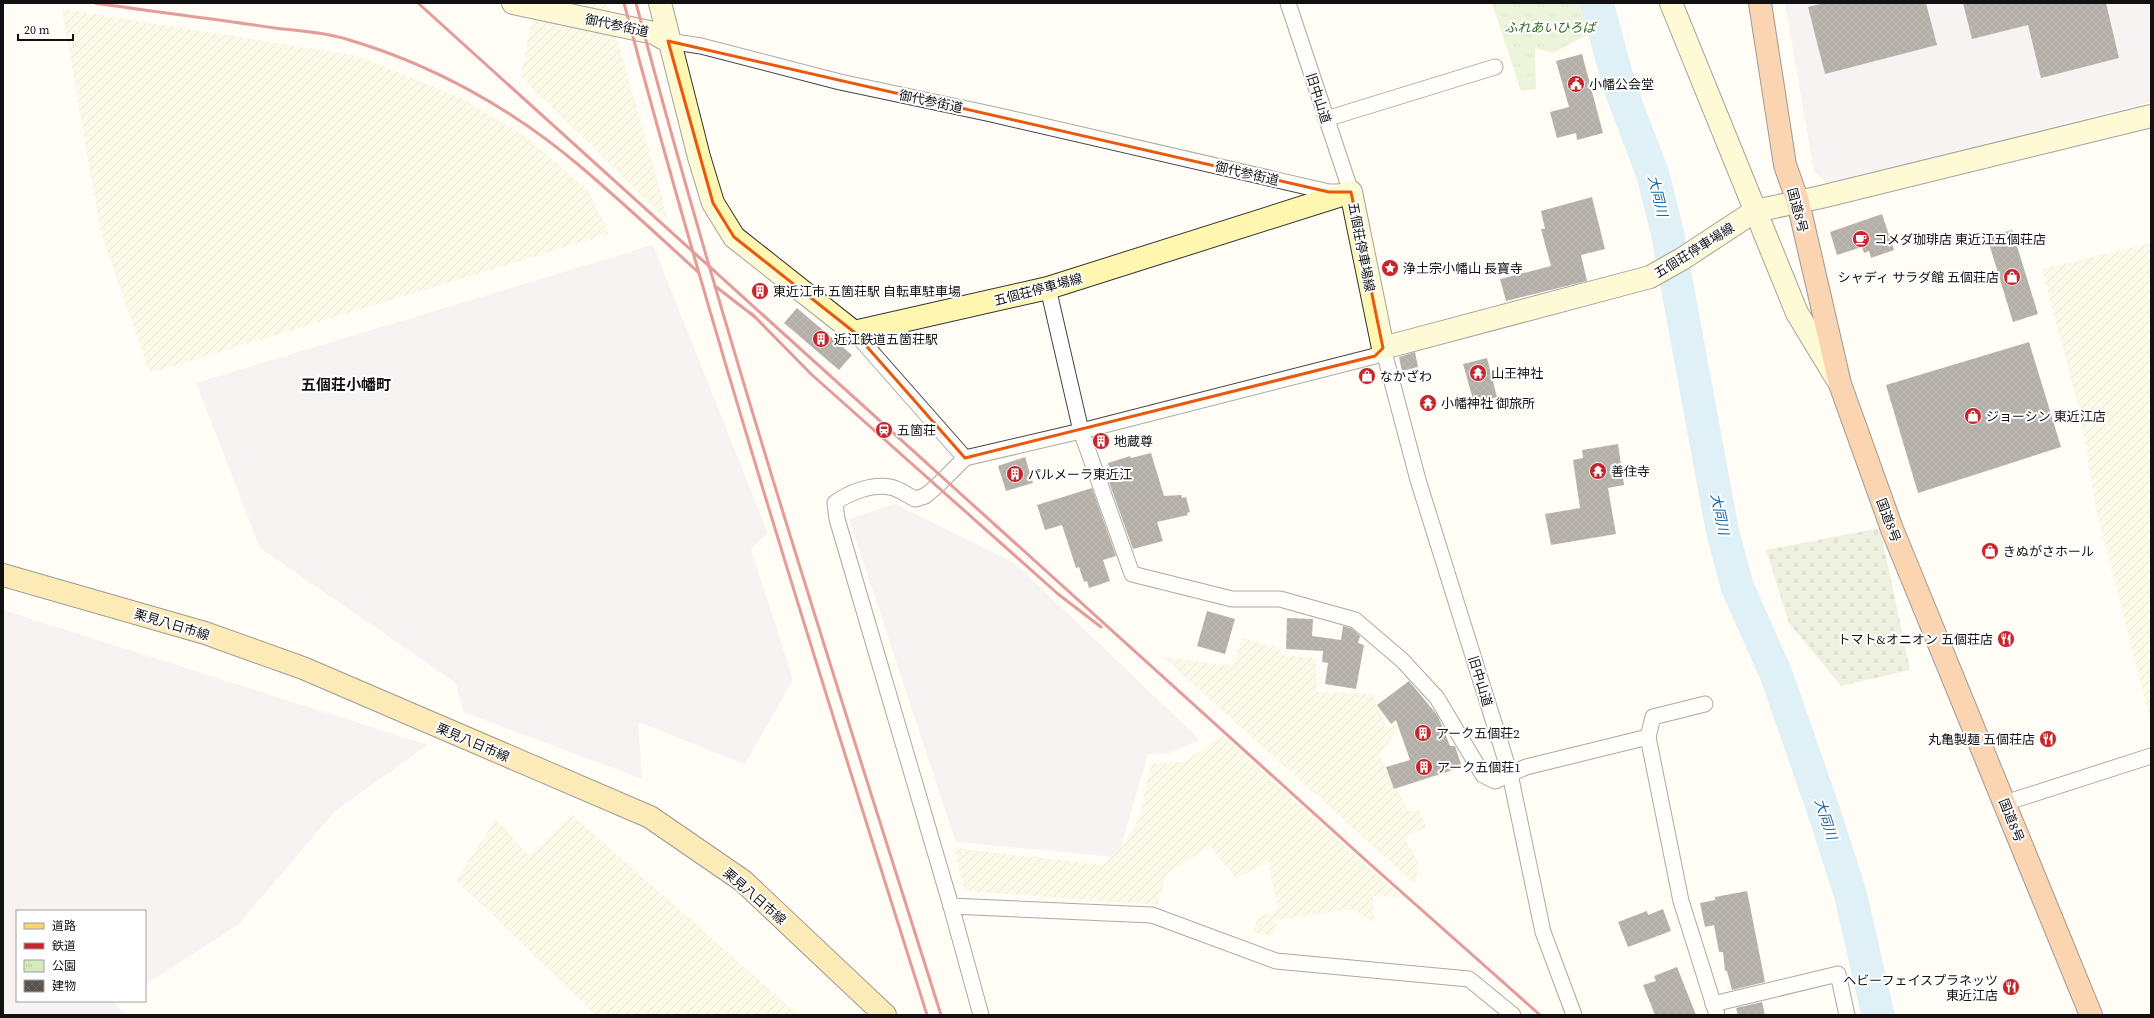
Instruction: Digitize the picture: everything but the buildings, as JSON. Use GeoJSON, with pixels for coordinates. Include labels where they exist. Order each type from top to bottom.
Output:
{"type":"FeatureCollection","features":[{"type":"Feature","properties":{"kind":"highway","name":"国道8号"},"geometry":{"type":"LineString","coordinates":[[1760,3],[1785,165],[1798,202],[1840,384],[1892,529],[2091,1015]]}},
{"type":"Feature","properties":{"kind":"main road","name":"栗見八日市線"},"geometry":{"type":"LineString","coordinates":[[3,575],[205,633],[303,668],[650,817],[743,882],[885,1015]]}},
{"type":"Feature","properties":{"kind":"street","name":"御代参街道"},"geometry":{"type":"LineString","coordinates":[[513,3],[654,33],[668,41],[701,46],[840,82],[999,116],[1329,192],[1351,192]]}},
{"type":"Feature","properties":{"kind":"street"},"geometry":{"type":"LineString","coordinates":[[660,3],[668,41],[713,203],[734,237],[854,332],[965,458]]}},
{"type":"Feature","properties":{"kind":"street","name":"旧中山道"},"geometry":{"type":"LineString","coordinates":[[1288,3],[1351,192]]}},
{"type":"Feature","properties":{"kind":"street"},"geometry":{"type":"LineString","coordinates":[[1671,3],[1797,313],[1840,384]]}},
{"type":"Feature","properties":{"kind":"street"},"geometry":{"type":"LineString","coordinates":[[1326,119],[1495,67]]}},
{"type":"Feature","properties":{"kind":"street","name":"五個荘停車場線"},"geometry":{"type":"LineString","coordinates":[[854,332],[1048,288],[1351,192],[1383,348],[1650,277],[1682,259],[1755,211],[1798,202],[2151,116]]}},
{"type":"Feature","properties":{"kind":"street"},"geometry":{"type":"LineString","coordinates":[[1048,288],[1081,431],[1132,574],[1232,599],[1280,599],[1354,620],[1402,660],[1437,698],[1483,775],[1494,781],[1526,767],[1648,737]]}},
{"type":"Feature","properties":{"kind":"street"},"geometry":{"type":"LineString","coordinates":[[981,1015],[951,906],[837,518],[835,503],[844,495],[874,486],[891,487],[915,499],[925,496],[965,458],[1081,431],[1375,356],[1383,348]]}},
{"type":"Feature","properties":{"kind":"street","name":"旧中山道"},"geometry":{"type":"LineString","coordinates":[[1383,348],[1418,480],[1510,774],[1543,932],[1574,1015]]}},
{"type":"Feature","properties":{"kind":"street"},"geometry":{"type":"LineString","coordinates":[[1705,704],[1653,717],[1648,737],[1681,901],[1715,1009],[1838,974],[1847,1015]]}},
{"type":"Feature","properties":{"kind":"street"},"geometry":{"type":"LineString","coordinates":[[2005,804],[2151,756]]}},
{"type":"Feature","properties":{"kind":"street"},"geometry":{"type":"LineString","coordinates":[[951,906],[1152,915],[1276,961],[1469,979],[1513,1015]]}},
{"type":"Feature","properties":{"kind":"highlighted area"},"geometry":{"type":"Polygon","coordinates":[[[668,41],[1329,192],[1351,192],[1383,348],[1375,356],[965,458],[854,332],[734,237],[713,203],[668,41]]]}},
{"type":"Feature","properties":{"kind":"shaded area"},"geometry":{"type":"Polygon","coordinates":[[[535,3],[607,3],[669,222],[521,77],[535,3]]]}},
{"type":"Feature","properties":{"kind":"shaded area"},"geometry":{"type":"Polygon","coordinates":[[[1785,3],[2151,3],[2151,102],[1827,183],[1814,172],[1785,3]]]}},
{"type":"Feature","properties":{"kind":"shaded area"},"geometry":{"type":"Polygon","coordinates":[[[62,9],[358,56],[461,98],[525,136],[589,191],[609,234],[150,373],[101,233],[62,9]]]}},
{"type":"Feature","properties":{"kind":"shaded area"},"geometry":{"type":"Polygon","coordinates":[[[2151,243],[2151,723],[2096,509],[2081,417],[2042,269],[2151,243]]]}},
{"type":"Feature","properties":{"kind":"shaded area"},"geometry":{"type":"Polygon","coordinates":[[[653,245],[768,533],[751,549],[793,680],[745,764],[638,722],[642,779],[463,712],[456,683],[260,548],[196,383],[653,245]]]}},
{"type":"Feature","properties":{"kind":"shaded area"},"geometry":{"type":"Polygon","coordinates":[[[895,504],[1015,563],[1200,740],[1170,753],[1148,754],[1118,857],[956,842],[849,519],[895,504]]]}},
{"type":"Feature","properties":{"kind":"shaded area"},"geometry":{"type":"Polygon","coordinates":[[[3,610],[428,745],[335,811],[239,924],[146,984],[146,910],[16,910],[16,1002],[118,1002],[115,1004],[127,1015],[3,1015],[3,610]]]}},
{"type":"Feature","properties":{"kind":"shaded area"},"geometry":{"type":"Polygon","coordinates":[[[1242,638],[1280,648],[1282,655],[1316,658],[1317,692],[1372,694],[1387,727],[1404,722],[1379,755],[1409,812],[1419,810],[1426,827],[1404,838],[1419,863],[1415,884],[1163,657],[1233,666],[1242,638]]]}},
{"type":"Feature","properties":{"kind":"shaded area"},"geometry":{"type":"Polygon","coordinates":[[[1223,736],[1401,897],[1373,896],[1374,922],[1351,909],[1277,920],[1272,937],[1253,932],[1258,918],[1278,908],[1268,861],[1236,879],[1210,846],[1166,874],[1158,905],[965,891],[954,848],[1104,865],[1129,836],[1139,819],[1151,764],[1183,762],[1223,736]]]}},
{"type":"Feature","properties":{"kind":"shaded area"},"geometry":{"type":"Polygon","coordinates":[[[571,814],[799,1015],[596,1015],[456,880],[496,819],[529,856],[571,814]]]}},
{"type":"Feature","properties":{"kind":"green space","name":"ふれあいひろば"},"geometry":{"type":"Polygon","coordinates":[[[1492,3],[1587,3],[1595,31],[1553,53],[1535,48],[1536,89],[1521,91],[1492,3]]]}},
{"type":"Feature","properties":{"kind":"green space"},"geometry":{"type":"Polygon","coordinates":[[[1880,528],[1910,670],[1841,686],[1789,623],[1766,550],[1880,528]]]}},
{"type":"Feature","properties":{"kind":"waterway","name":"大同川"},"geometry":{"type":"LineString","coordinates":[[1597,3],[1620,88],[1653,175],[1667,231],[1722,529],[1737,586],[1776,674],[1824,812],[1850,893],[1878,1015]]}},
{"type":"Feature","properties":{"kind":"railway"},"geometry":{"type":"LineString","coordinates":[[95,3],[328,35],[378,49],[409,61],[470,91],[528,126],[581,167],[698,272]]}},
{"type":"Feature","properties":{"kind":"railway"},"geometry":{"type":"LineString","coordinates":[[418,3],[1370,864],[1540,1015]]}},
{"type":"Feature","properties":{"kind":"railway"},"geometry":{"type":"LineString","coordinates":[[624,3],[694,257],[731,384],[808,637],[927,1015]]}},
{"type":"Feature","properties":{"kind":"railway"},"geometry":{"type":"LineString","coordinates":[[636,3],[707,258],[782,511],[941,1015]]}},
{"type":"Feature","properties":{"kind":"railway"},"geometry":{"type":"LineString","coordinates":[[715,286],[755,317]]}},
{"type":"Feature","properties":{"kind":"railway"},"geometry":{"type":"LineString","coordinates":[[751,313],[811,374],[1058,594],[1101,627]]}},
{"type":"Feature","properties":{"kind":"place","name":"小幡公会堂"},"geometry":{"type":"Point","coordinates":[1576,84]}},
{"type":"Feature","properties":{"kind":"place","name":"コメダ珈琲店 東近江五個荘店"},"geometry":{"type":"Point","coordinates":[1861,239]}},
{"type":"Feature","properties":{"kind":"place","name":"浄土宗小幡山 長寶寺"},"geometry":{"type":"Point","coordinates":[1390,268]}},
{"type":"Feature","properties":{"kind":"place","name":"シャディ サラダ館 五個荘店"},"geometry":{"type":"Point","coordinates":[2012,277]}},
{"type":"Feature","properties":{"kind":"place","name":"東近江市 五箇荘駅 自転車駐車場"},"geometry":{"type":"Point","coordinates":[760,291]}},
{"type":"Feature","properties":{"kind":"place","name":"近江鉄道五箇荘駅"},"geometry":{"type":"Point","coordinates":[821,339]}},
{"type":"Feature","properties":{"kind":"place","name":"山王神社"},"geometry":{"type":"Point","coordinates":[1478,373]}},
{"type":"Feature","properties":{"kind":"place","name":"なかざわ"},"geometry":{"type":"Point","coordinates":[1367,376]}},
{"type":"Feature","properties":{"kind":"place","name":"小幡神社 御旅所"},"geometry":{"type":"Point","coordinates":[1428,403]}},
{"type":"Feature","properties":{"kind":"place","name":"ジョーシン 東近江店"},"geometry":{"type":"Point","coordinates":[1973,416]}},
{"type":"Feature","properties":{"kind":"place","name":"五箇荘"},"geometry":{"type":"Point","coordinates":[884,430]}},
{"type":"Feature","properties":{"kind":"place","name":"地蔵尊"},"geometry":{"type":"Point","coordinates":[1101,441]}},
{"type":"Feature","properties":{"kind":"place","name":"善住寺"},"geometry":{"type":"Point","coordinates":[1598,471]}},
{"type":"Feature","properties":{"kind":"place","name":"パルメーラ東近江"},"geometry":{"type":"Point","coordinates":[1015,474]}},
{"type":"Feature","properties":{"kind":"place","name":"きぬがさホール"},"geometry":{"type":"Point","coordinates":[1990,551]}},
{"type":"Feature","properties":{"kind":"place","name":"トマト&オニオン 五個荘店"},"geometry":{"type":"Point","coordinates":[2006,639]}},
{"type":"Feature","properties":{"kind":"place","name":"アーク五個荘2"},"geometry":{"type":"Point","coordinates":[1423,733]}},
{"type":"Feature","properties":{"kind":"place","name":"丸亀製麺 五個荘店"},"geometry":{"type":"Point","coordinates":[2048,739]}},
{"type":"Feature","properties":{"kind":"place","name":"アーク五個荘1"},"geometry":{"type":"Point","coordinates":[1424,767]}},
{"type":"Feature","properties":{"kind":"place","name":"ヘビーフェイスプラネッツ 東近江店"},"geometry":{"type":"Point","coordinates":[2011,987]}},
{"type":"Feature","properties":{"kind":"district","name":"五個荘小幡町"},"geometry":{"type":"Point","coordinates":[346,385]}}]}
